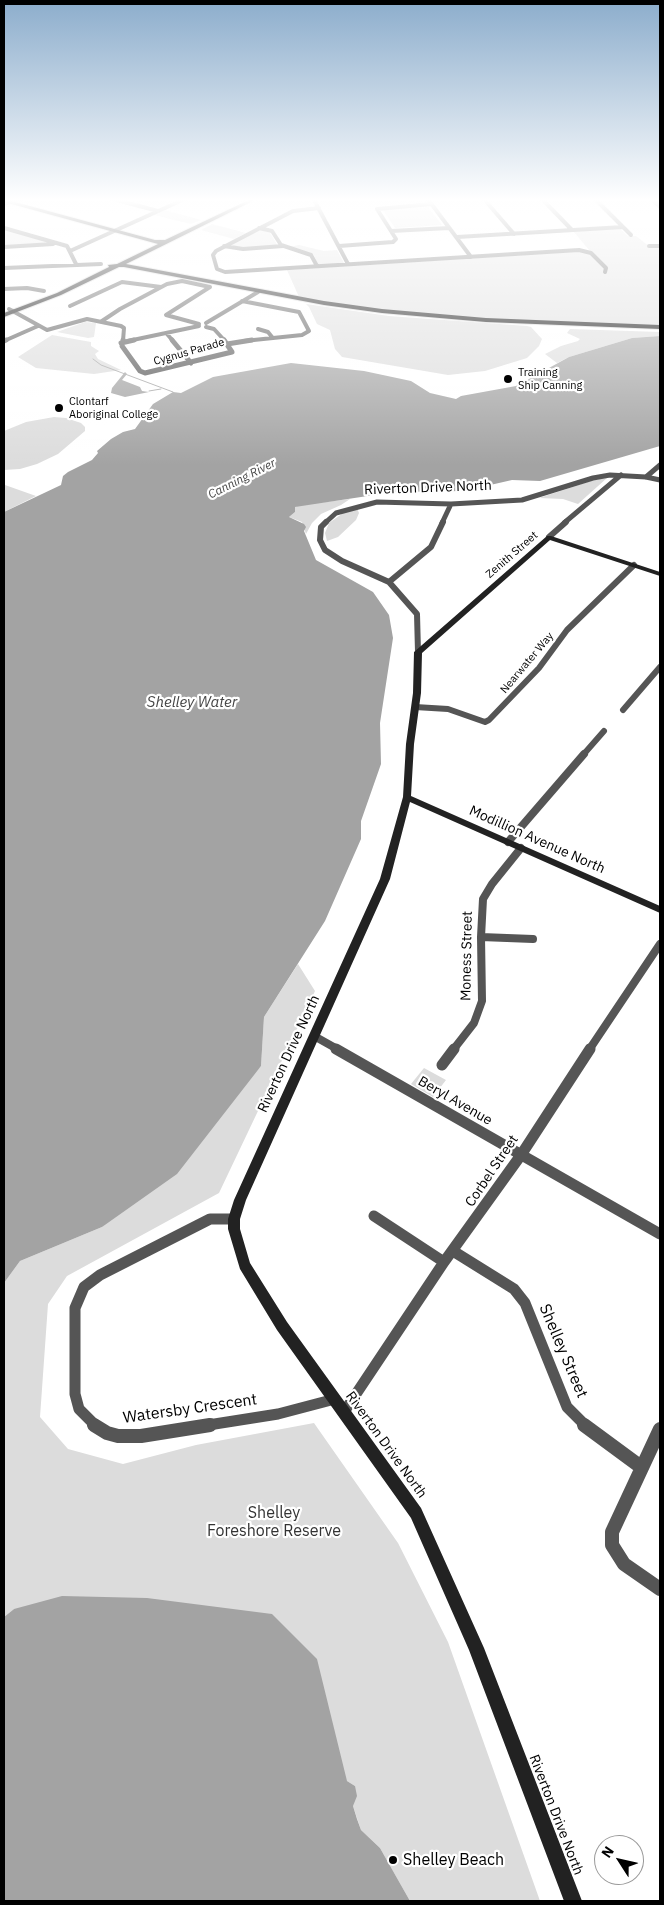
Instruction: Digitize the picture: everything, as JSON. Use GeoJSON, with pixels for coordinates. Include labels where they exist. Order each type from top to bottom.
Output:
{"type":"FeatureCollection","features":[{"type":"Feature","properties":{"kind":"main road"},"geometry":{"type":"LineString","coordinates":[[7,312],[65,287]]}},
{"type":"Feature","properties":{"kind":"main road"},"geometry":{"type":"LineString","coordinates":[[7,312],[52,298],[75,287]]}},
{"type":"Feature","properties":{"kind":"main road"},"geometry":{"type":"LineString","coordinates":[[224,287],[334,306],[413,316],[520,324],[660,328]]}},
{"type":"Feature","properties":{"kind":"main road"},"geometry":{"type":"LineString","coordinates":[[240,287],[324,303],[382,311],[486,320],[660,328]]}},
{"type":"Feature","properties":{"kind":"street"},"geometry":{"type":"LineString","coordinates":[[70,306],[111,287]]}},
{"type":"Feature","properties":{"kind":"street"},"geometry":{"type":"LineString","coordinates":[[102,321],[161,287]]}},
{"type":"Feature","properties":{"kind":"street"},"geometry":{"type":"LineString","coordinates":[[199,325],[166,315],[209,287]]}},
{"type":"Feature","properties":{"kind":"street"},"geometry":{"type":"LineString","coordinates":[[4,289],[27,288],[44,291]]}},
{"type":"Feature","properties":{"kind":"street"},"geometry":{"type":"LineString","coordinates":[[121,343],[206,325],[253,293]]}},
{"type":"Feature","properties":{"kind":"street"},"geometry":{"type":"LineString","coordinates":[[227,344],[307,334],[309,331],[301,314],[296,311],[242,301]]}},
{"type":"Feature","properties":{"kind":"street"},"geometry":{"type":"LineString","coordinates":[[7,312],[38,326]]}},
{"type":"Feature","properties":{"kind":"street","name":"Cygnus Parade"},"geometry":{"type":"LineString","coordinates":[[38,326],[49,330],[84,319],[116,324],[124,328],[121,343],[142,372],[155,372],[232,352],[214,330],[206,325]]}},
{"type":"Feature","properties":{"kind":"street"},"geometry":{"type":"LineString","coordinates":[[4,340],[38,326]]}},
{"type":"Feature","properties":{"kind":"street"},"geometry":{"type":"LineString","coordinates":[[258,329],[268,332],[272,337]]}},
{"type":"Feature","properties":{"kind":"street"},"geometry":{"type":"LineString","coordinates":[[166,334],[191,363]]}},
{"type":"Feature","properties":{"kind":"street"},"geometry":{"type":"LineString","coordinates":[[646,477],[660,465]]}},
{"type":"Feature","properties":{"kind":"street","name":"Riverton Drive North"},"geometry":{"type":"LineString","coordinates":[[573,1901],[476,1648],[416,1513],[282,1326],[244,1265],[234,1229],[234,1219],[240,1200],[385,879],[408,797],[410,744],[415,707],[418,652],[417,614],[389,582],[342,561],[326,550],[320,540],[321,528],[336,513],[377,502],[452,504],[522,500],[593,478],[621,475],[646,477]]}},
{"type":"Feature","properties":{"kind":"street","name":"Zenith Street"},"geometry":{"type":"LineString","coordinates":[[418,652],[621,475]]}},
{"type":"Feature","properties":{"kind":"street"},"geometry":{"type":"LineString","coordinates":[[646,477],[660,480]]}},
{"type":"Feature","properties":{"kind":"street"},"geometry":{"type":"LineString","coordinates":[[389,582],[431,547],[452,504]]}},
{"type":"Feature","properties":{"kind":"street"},"geometry":{"type":"LineString","coordinates":[[549,538],[660,574]]}},
{"type":"Feature","properties":{"kind":"street","name":"Nearwater Way"},"geometry":{"type":"LineString","coordinates":[[415,707],[448,709],[485,722],[539,668],[567,630],[634,565]]}},
{"type":"Feature","properties":{"kind":"street"},"geometry":{"type":"LineString","coordinates":[[623,710],[660,667]]}},
{"type":"Feature","properties":{"kind":"street"},"geometry":{"type":"LineString","coordinates":[[508,842],[604,731]]}},
{"type":"Feature","properties":{"kind":"street","name":"Modillion Avenue North"},"geometry":{"type":"LineString","coordinates":[[408,797],[659,910]]}},
{"type":"Feature","properties":{"kind":"street","name":"Moness Street"},"geometry":{"type":"LineString","coordinates":[[442,1065],[474,1023],[482,1001],[481,937],[483,899],[492,884],[521,848]]}},
{"type":"Feature","properties":{"kind":"street"},"geometry":{"type":"LineString","coordinates":[[481,937],[533,940]]}},
{"type":"Feature","properties":{"kind":"street","name":"Corbel Street"},"geometry":{"type":"LineString","coordinates":[[344,1412],[444,1262],[521,1154],[660,944]]}},
{"type":"Feature","properties":{"kind":"street","name":"Beryl Avenue"},"geometry":{"type":"LineString","coordinates":[[314,1036],[660,1234]]}},
{"type":"Feature","properties":{"kind":"street"},"geometry":{"type":"LineString","coordinates":[[374,1216],[444,1262]]}},
{"type":"Feature","properties":{"kind":"street","name":"Watersby Crescent"},"geometry":{"type":"LineString","coordinates":[[234,1219],[210,1219],[100,1275],[84,1288],[75,1308],[75,1394],[79,1409],[91,1423],[107,1433],[118,1436],[141,1436],[278,1414],[335,1399]]}},
{"type":"Feature","properties":{"kind":"street","name":"Shelley Street"},"geometry":{"type":"LineString","coordinates":[[453,1251],[514,1289],[525,1303],[532,1317],[567,1407],[583,1424],[641,1467]]}},
{"type":"Feature","properties":{"kind":"street"},"geometry":{"type":"LineString","coordinates":[[660,1429],[612,1532],[612,1545],[624,1564],[660,1589]]}},
{"type":"Feature","properties":{"kind":"green space"},"geometry":{"type":"Polygon","coordinates":[[[295,287],[660,287],[660,325],[536,322],[454,317],[341,305],[299,297],[295,287]]]}},
{"type":"Feature","properties":{"kind":"green space"},"geometry":{"type":"Polygon","coordinates":[[[306,304],[389,316],[527,326],[531,327],[542,339],[539,346],[527,358],[485,371],[448,375],[342,357],[335,349],[330,330],[317,324],[306,304]]]}},
{"type":"Feature","properties":{"kind":"green space"},"geometry":{"type":"Polygon","coordinates":[[[85,322],[96,323],[94,337],[88,338],[57,332],[85,322]]]}},
{"type":"Feature","properties":{"kind":"green space"},"geometry":{"type":"Polygon","coordinates":[[[570,329],[660,332],[660,336],[632,338],[569,357],[557,363],[545,354],[580,339],[567,333],[570,329]]]}},
{"type":"Feature","properties":{"kind":"green space"},"geometry":{"type":"Polygon","coordinates":[[[52,335],[91,342],[91,346],[99,351],[95,354],[98,359],[121,370],[94,374],[36,368],[18,357],[52,335]]]}},
{"type":"Feature","properties":{"kind":"green space"},"geometry":{"type":"Polygon","coordinates":[[[54,417],[66,418],[81,423],[85,427],[85,431],[58,454],[37,464],[20,469],[4,470],[4,431],[26,422],[54,417]]]}},
{"type":"Feature","properties":{"kind":"green space"},"geometry":{"type":"Polygon","coordinates":[[[607,478],[578,504],[563,499],[539,498],[594,480],[607,478]]]}},
{"type":"Feature","properties":{"kind":"green space"},"geometry":{"type":"Polygon","coordinates":[[[5,485],[36,496],[4,512],[5,485]]]}},
{"type":"Feature","properties":{"kind":"green space"},"geometry":{"type":"Polygon","coordinates":[[[350,499],[321,514],[312,523],[306,534],[302,522],[289,517],[295,512],[295,507],[300,505],[350,499]]]}},
{"type":"Feature","properties":{"kind":"green space"},"geometry":{"type":"Polygon","coordinates":[[[357,508],[359,513],[356,520],[338,537],[327,541],[325,533],[329,523],[346,511],[357,508]]]}},
{"type":"Feature","properties":{"kind":"green space","name":"Shelley Foreshore Reserve"},"geometry":{"type":"Polygon","coordinates":[[[298,964],[315,991],[219,1193],[67,1276],[48,1304],[40,1417],[68,1449],[123,1464],[196,1445],[314,1423],[398,1543],[448,1642],[540,1901],[410,1901],[380,1848],[361,1830],[353,1806],[355,1786],[14,1609],[4,1617],[4,1283],[20,1261],[102,1227],[261,1066],[264,1017],[298,964]]]}},
{"type":"Feature","properties":{"kind":"green space"},"geometry":{"type":"Polygon","coordinates":[[[424,1068],[446,1080],[433,1097],[411,1084],[424,1068]]]}},
{"type":"Feature","properties":{"kind":"water","name":"Shelley Water"},"geometry":{"type":"Polygon","coordinates":[[[660,336],[660,446],[540,481],[512,480],[464,491],[394,492],[295,507],[295,512],[289,517],[304,524],[306,527],[304,531],[316,560],[373,592],[389,615],[393,638],[380,723],[381,764],[361,821],[361,839],[325,921],[264,1017],[261,1066],[177,1174],[102,1227],[20,1261],[4,1283],[4,512],[61,485],[63,476],[92,460],[98,453],[97,451],[111,439],[123,432],[135,429],[153,404],[173,392],[181,393],[213,377],[291,363],[364,371],[411,381],[430,393],[456,399],[461,396],[516,386],[569,357],[632,338],[660,336]]]}},
{"type":"Feature","properties":{"kind":"water"},"geometry":{"type":"Polygon","coordinates":[[[125,372],[127,374],[122,380],[140,387],[142,391],[149,392],[125,397],[111,393],[112,388],[125,372]]]}},
{"type":"Feature","properties":{"kind":"water"},"geometry":{"type":"Polygon","coordinates":[[[62,1596],[147,1598],[272,1614],[317,1659],[347,1781],[355,1786],[357,1796],[353,1806],[361,1830],[380,1848],[410,1901],[4,1901],[4,1617],[14,1609],[62,1596]]]}},
{"type":"Feature","properties":{"kind":"waterway"},"geometry":{"type":"LineString","coordinates":[[93,359],[101,365],[173,392]]}},
{"type":"Feature","properties":{"kind":"waterway"},"geometry":{"type":"LineString","coordinates":[[149,391],[161,389]]}},
{"type":"Feature","properties":{"kind":"place","name":"Training Ship Canning"},"geometry":{"type":"Point","coordinates":[508,379]}},
{"type":"Feature","properties":{"kind":"place","name":"Clontarf Aboriginal College"},"geometry":{"type":"Point","coordinates":[59,408]}},
{"type":"Feature","properties":{"kind":"place","name":"Shelley Beach"},"geometry":{"type":"Point","coordinates":[393,1860]}},
{"type":"Feature","properties":{"kind":"water label","name":"Canning River"},"geometry":{"type":"Point","coordinates":[242,479]}}]}
